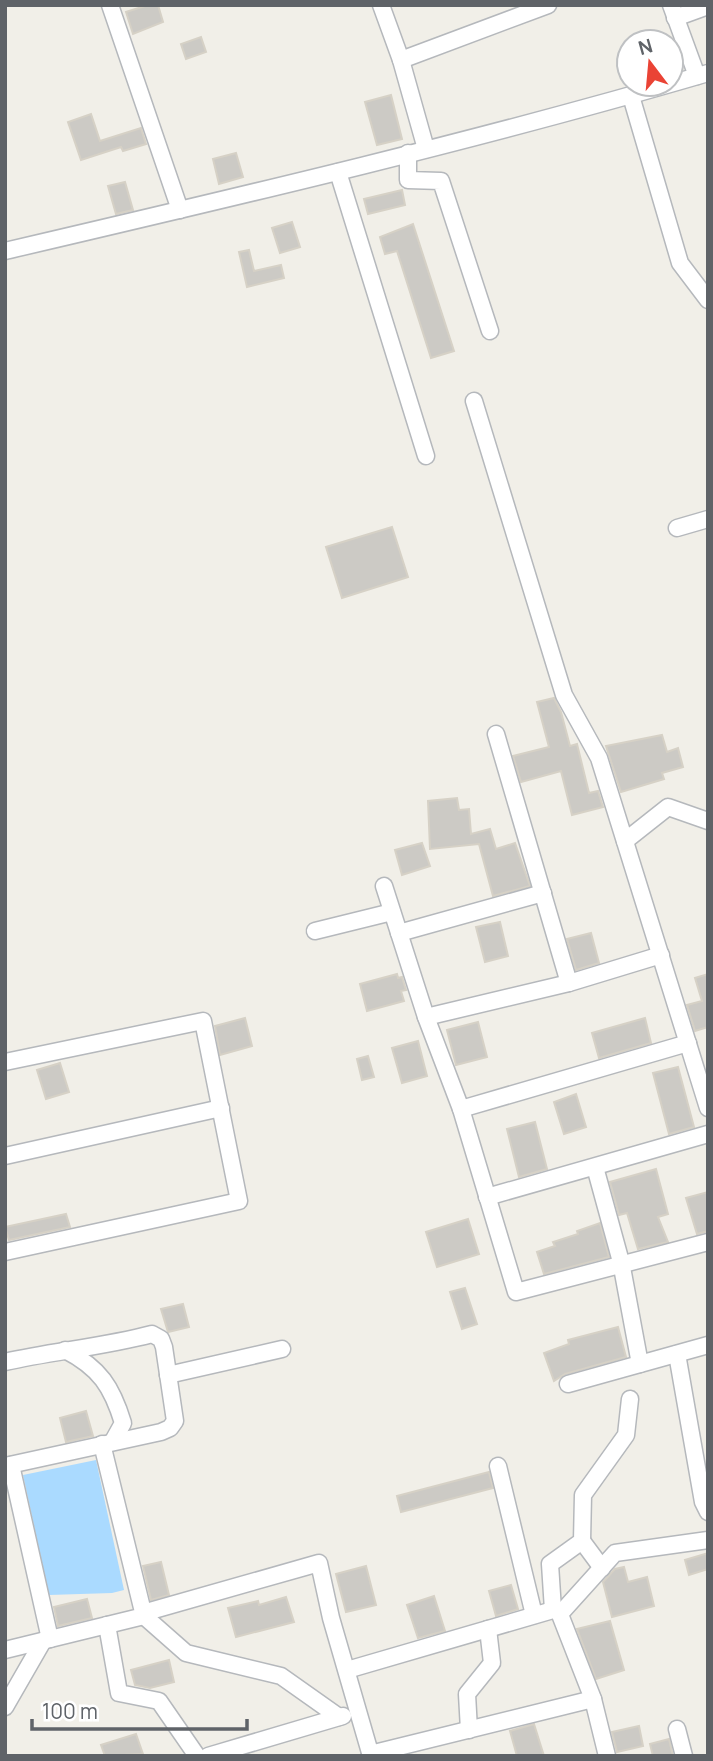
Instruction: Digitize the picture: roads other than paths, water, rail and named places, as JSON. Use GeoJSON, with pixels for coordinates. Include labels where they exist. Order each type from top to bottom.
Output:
{"type":"FeatureCollection","features":[{"type":"Feature","properties":{"kind":"street"},"geometry":{"type":"LineString","coordinates":[[110,5],[180,210]]}},
{"type":"Feature","properties":{"kind":"street"},"geometry":{"type":"LineString","coordinates":[[382,5],[426,149]]}},
{"type":"Feature","properties":{"kind":"street"},"geometry":{"type":"LineString","coordinates":[[401,60],[548,5]]}},
{"type":"Feature","properties":{"kind":"street"},"geometry":{"type":"LineString","coordinates":[[685,80],[703,75],[673,11],[708,6]]}},
{"type":"Feature","properties":{"kind":"street"},"geometry":{"type":"LineString","coordinates":[[5,251],[338,172],[623,98]]}},
{"type":"Feature","properties":{"kind":"street"},"geometry":{"type":"LineString","coordinates":[[632,98],[680,263],[708,300]]}},
{"type":"Feature","properties":{"kind":"street"},"geometry":{"type":"LineString","coordinates":[[408,153],[408,180],[441,181],[490,331]]}},
{"type":"Feature","properties":{"kind":"street"},"geometry":{"type":"LineString","coordinates":[[338,172],[426,456]]}},
{"type":"Feature","properties":{"kind":"street"},"geometry":{"type":"LineString","coordinates":[[474,401],[564,695],[599,758],[708,1108]]}},
{"type":"Feature","properties":{"kind":"street"},"geometry":{"type":"LineString","coordinates":[[677,528],[708,519]]}},
{"type":"Feature","properties":{"kind":"street"},"geometry":{"type":"LineString","coordinates":[[496,734],[569,983]]}},
{"type":"Feature","properties":{"kind":"street"},"geometry":{"type":"LineString","coordinates":[[625,841],[668,807],[708,821]]}},
{"type":"Feature","properties":{"kind":"street"},"geometry":{"type":"LineString","coordinates":[[384,886],[426,1017],[461,1109],[516,1292],[621,1262],[708,1242]]}},
{"type":"Feature","properties":{"kind":"street"},"geometry":{"type":"LineString","coordinates":[[399,933],[543,893]]}},
{"type":"Feature","properties":{"kind":"street"},"geometry":{"type":"LineString","coordinates":[[315,931],[392,912]]}},
{"type":"Feature","properties":{"kind":"street"},"geometry":{"type":"LineString","coordinates":[[426,1017],[569,983],[661,955]]}},
{"type":"Feature","properties":{"kind":"street"},"geometry":{"type":"LineString","coordinates":[[5,1062],[203,1021],[239,1201],[5,1252]]}},
{"type":"Feature","properties":{"kind":"street"},"geometry":{"type":"LineString","coordinates":[[461,1109],[688,1043]]}},
{"type":"Feature","properties":{"kind":"street"},"geometry":{"type":"LineString","coordinates":[[5,1156],[220,1108]]}},
{"type":"Feature","properties":{"kind":"street"},"geometry":{"type":"LineString","coordinates":[[487,1198],[708,1134]]}},
{"type":"Feature","properties":{"kind":"street"},"geometry":{"type":"LineString","coordinates":[[595,1167],[621,1262],[640,1364]]}},
{"type":"Feature","properties":{"kind":"street"},"geometry":{"type":"LineString","coordinates":[[5,1362],[65,1350],[107,1346],[152,1334],[161,1339],[164,1347],[175,1421],[170,1428],[8,1465],[46,1640],[5,1707]]}},
{"type":"Feature","properties":{"kind":"street"},"geometry":{"type":"LineString","coordinates":[[568,1384],[708,1345]]}},
{"type":"Feature","properties":{"kind":"street"},"geometry":{"type":"LineString","coordinates":[[168,1375],[282,1349]]}},
{"type":"Feature","properties":{"kind":"street"},"geometry":{"type":"LineString","coordinates":[[65,1350],[79,1357],[112,1388],[123,1423],[107,1442]]}},
{"type":"Feature","properties":{"kind":"street"},"geometry":{"type":"LineString","coordinates":[[677,1354],[703,1502],[708,1512]]}},
{"type":"Feature","properties":{"kind":"street"},"geometry":{"type":"LineString","coordinates":[[602,1568],[582,1541],[583,1495],[626,1435],[630,1399]]}},
{"type":"Feature","properties":{"kind":"street"},"geometry":{"type":"LineString","coordinates":[[107,1442],[143,1614],[186,1653],[281,1676],[339,1717]]}},
{"type":"Feature","properties":{"kind":"street"},"geometry":{"type":"LineString","coordinates":[[498,1466],[534,1615]]}},
{"type":"Feature","properties":{"kind":"street"},"geometry":{"type":"LineString","coordinates":[[347,1670],[534,1615],[557,1612],[615,1553],[708,1540]]}},
{"type":"Feature","properties":{"kind":"street"},"geometry":{"type":"LineString","coordinates":[[582,1541],[550,1564],[557,1612],[593,1699],[607,1756]]}},
{"type":"Feature","properties":{"kind":"street"},"geometry":{"type":"LineString","coordinates":[[5,1650],[107,1625],[319,1563],[331,1618],[370,1755],[593,1699]]}},
{"type":"Feature","properties":{"kind":"street"},"geometry":{"type":"LineString","coordinates":[[107,1625],[119,1693],[159,1701],[197,1756]]}},
{"type":"Feature","properties":{"kind":"street"},"geometry":{"type":"LineString","coordinates":[[469,1730],[467,1694],[492,1663],[488,1629]]}},
{"type":"Feature","properties":{"kind":"street"},"geometry":{"type":"LineString","coordinates":[[208,1756],[356,1712]]}},
{"type":"Feature","properties":{"kind":"street"},"geometry":{"type":"LineString","coordinates":[[677,1729],[684,1756]]}},
{"type":"Feature","properties":{"kind":"water"},"geometry":{"type":"Polygon","coordinates":[[[96,1460],[124,1590],[112,1593],[49,1595],[23,1475],[96,1460]]]}}]}
